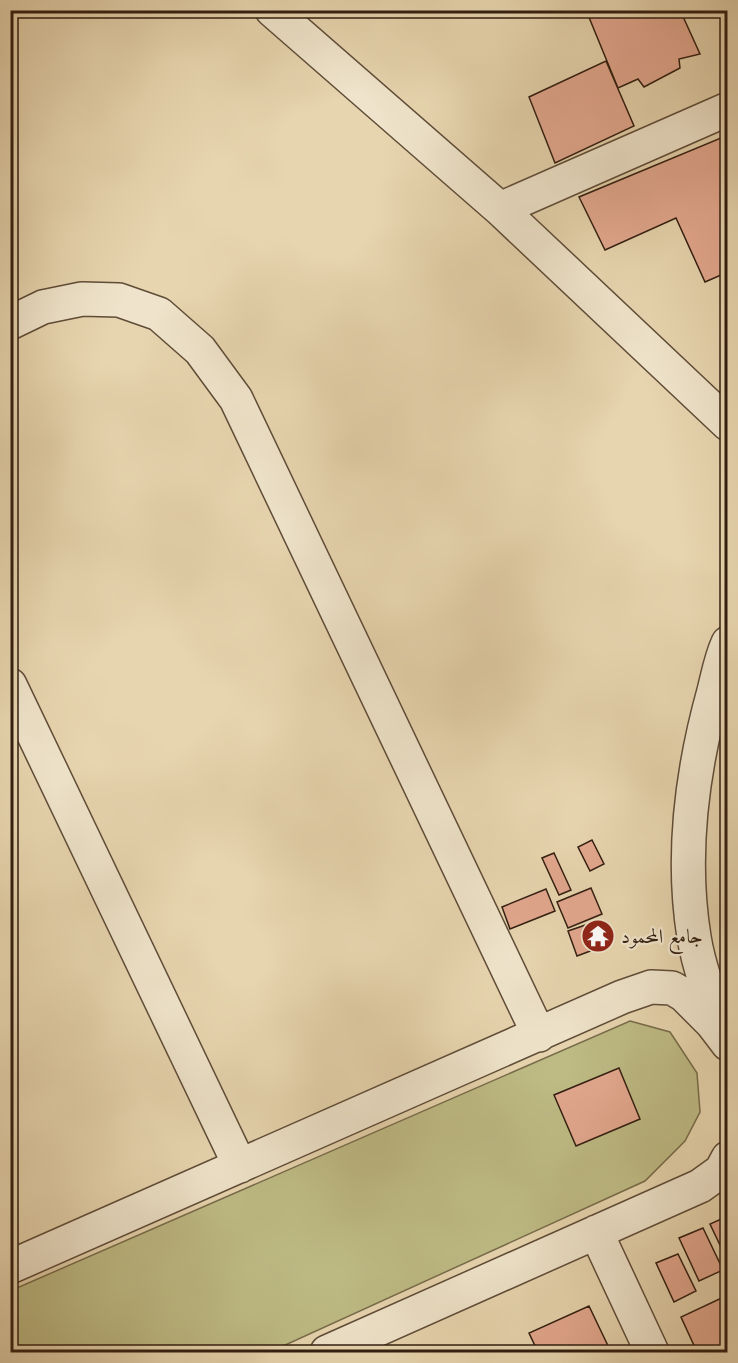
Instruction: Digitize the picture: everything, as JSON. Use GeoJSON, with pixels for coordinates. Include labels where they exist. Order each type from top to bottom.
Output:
{"type":"FeatureCollection","features":[{"type":"Feature","properties":{"kind":"street"},"geometry":{"type":"LineString","coordinates":[[272,10],[500,208],[728,424]]}},
{"type":"Feature","properties":{"kind":"street"},"geometry":{"type":"LineString","coordinates":[[500,208],[728,109]]}},
{"type":"Feature","properties":{"kind":"street"},"geometry":{"type":"LineString","coordinates":[[10,323],[43,307],[82,299],[119,300],[159,314],[200,350],[236,399],[539,1035]]}},
{"type":"Feature","properties":{"kind":"street"},"geometry":{"type":"LineString","coordinates":[[728,643],[704,726],[694,789],[689,885],[694,938],[704,980],[728,1041]]}},
{"type":"Feature","properties":{"kind":"street"},"geometry":{"type":"LineString","coordinates":[[10,685],[240,1166]]}},
{"type":"Feature","properties":{"kind":"street"},"geometry":{"type":"LineString","coordinates":[[10,1267],[622,997],[651,987],[672,988],[684,995],[728,1041]]}},
{"type":"Feature","properties":{"kind":"street"},"geometry":{"type":"LineString","coordinates":[[327,1353],[700,1186],[721,1171],[728,1158]]}},
{"type":"Feature","properties":{"kind":"street"},"geometry":{"type":"LineString","coordinates":[[596,1232],[652,1353]]}},
{"type":"Feature","properties":{"kind":"shaded area"},"geometry":{"type":"Polygon","coordinates":[[[727,767],[727,894],[722,843],[727,767]]]}},
{"type":"Feature","properties":{"kind":"shaded area"},"geometry":{"type":"Polygon","coordinates":[[[630,1021],[670,1032],[697,1073],[700,1112],[685,1141],[645,1181],[270,1352],[11,1352],[10,1291],[630,1021]]]}},
{"type":"Feature","properties":{"kind":"building"},"geometry":{"type":"Polygon","coordinates":[[[586,10],[680,10],[700,54],[679,59],[680,68],[644,87],[638,79],[618,88],[586,10]]]}},
{"type":"Feature","properties":{"kind":"building"},"geometry":{"type":"Polygon","coordinates":[[[686,10],[706,10],[689,17],[686,10]]]}},
{"type":"Feature","properties":{"kind":"building"},"geometry":{"type":"Polygon","coordinates":[[[606,61],[634,126],[555,163],[529,97],[606,61]]]}},
{"type":"Feature","properties":{"kind":"building"},"geometry":{"type":"Polygon","coordinates":[[[728,135],[728,272],[705,282],[676,218],[605,250],[579,197],[728,135]]]}},
{"type":"Feature","properties":{"kind":"building"},"geometry":{"type":"Polygon","coordinates":[[[592,840],[604,864],[590,871],[578,847],[592,840]]]}},
{"type":"Feature","properties":{"kind":"building"},"geometry":{"type":"Polygon","coordinates":[[[554,853],[571,890],[559,895],[542,858],[554,853]]]}},
{"type":"Feature","properties":{"kind":"building"},"geometry":{"type":"Polygon","coordinates":[[[591,888],[602,914],[568,928],[557,902],[591,888]]]}},
{"type":"Feature","properties":{"kind":"building"},"geometry":{"type":"Polygon","coordinates":[[[546,889],[555,911],[510,929],[502,907],[546,889]]]}},
{"type":"Feature","properties":{"kind":"building"},"geometry":{"type":"Polygon","coordinates":[[[600,920],[609,944],[577,956],[568,931],[600,920]]]}},
{"type":"Feature","properties":{"kind":"building"},"geometry":{"type":"Polygon","coordinates":[[[619,1068],[640,1119],[576,1146],[554,1095],[619,1068]]]}},
{"type":"Feature","properties":{"kind":"building"},"geometry":{"type":"Polygon","coordinates":[[[728,1216],[728,1262],[710,1224],[728,1216]]]}},
{"type":"Feature","properties":{"kind":"building"},"geometry":{"type":"Polygon","coordinates":[[[703,1228],[723,1270],[699,1281],[679,1238],[703,1228]]]}},
{"type":"Feature","properties":{"kind":"building"},"geometry":{"type":"Polygon","coordinates":[[[678,1254],[696,1291],[674,1302],[656,1263],[678,1254]]]}},
{"type":"Feature","properties":{"kind":"building"},"geometry":{"type":"Polygon","coordinates":[[[728,1295],[728,1350],[697,1352],[681,1317],[728,1295]]]}},
{"type":"Feature","properties":{"kind":"building"},"geometry":{"type":"Polygon","coordinates":[[[589,1306],[611,1352],[538,1352],[529,1333],[589,1306]]]}},
{"type":"Feature","properties":{"kind":"place","name":"جامع المحمود"},"geometry":{"type":"Point","coordinates":[598,936]}}]}
